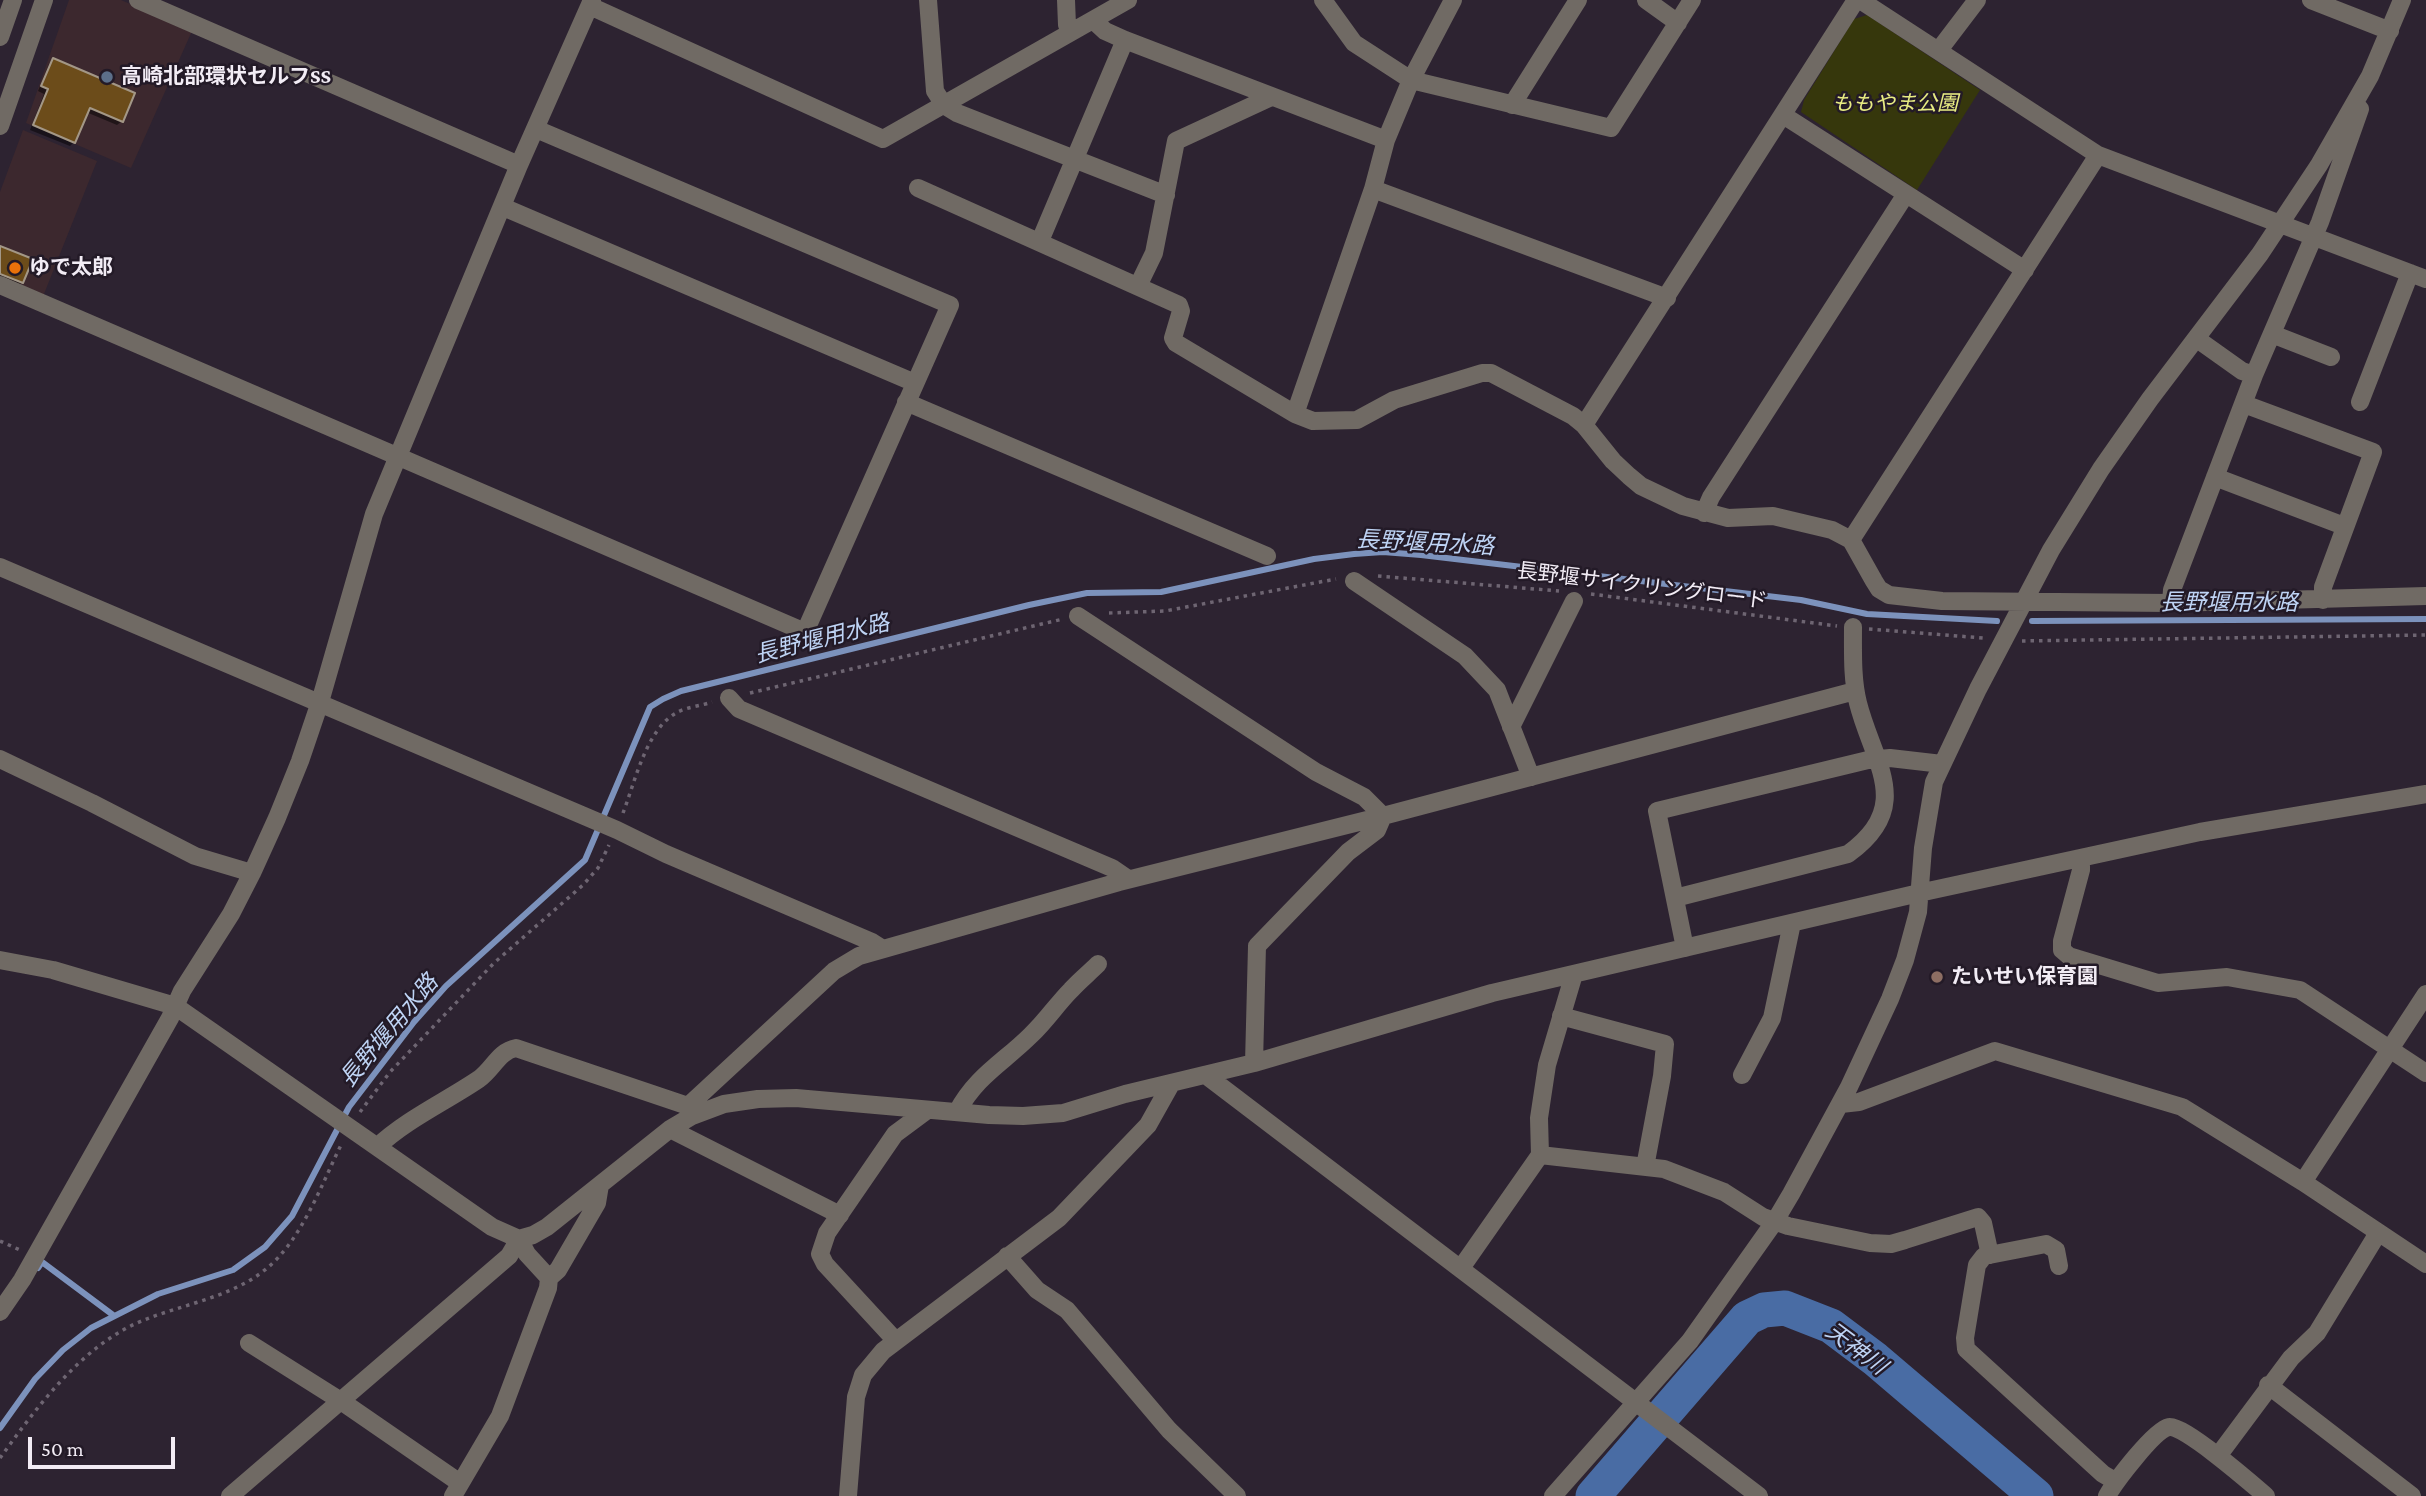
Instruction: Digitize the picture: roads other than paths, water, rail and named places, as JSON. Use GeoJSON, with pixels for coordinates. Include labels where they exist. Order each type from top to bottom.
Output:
{"type":"FeatureCollection","features":[{"type":"Feature","properties":{"kind":"street"},"geometry":{"type":"LineString","coordinates":[[0,37],[13,0]]}},
{"type":"Feature","properties":{"kind":"street"},"geometry":{"type":"LineString","coordinates":[[0,126],[44,0]]}},
{"type":"Feature","properties":{"kind":"street"},"geometry":{"type":"LineString","coordinates":[[138,0],[519,165]]}},
{"type":"Feature","properties":{"kind":"street"},"geometry":{"type":"LineString","coordinates":[[928,0],[935,91],[944,105],[957,113],[1166,195]]}},
{"type":"Feature","properties":{"kind":"street"},"geometry":{"type":"LineString","coordinates":[[1066,0],[1071,32]]}},
{"type":"Feature","properties":{"kind":"street"},"geometry":{"type":"LineString","coordinates":[[0,1312],[29,1269],[252,873],[300,761],[320,702],[374,514],[519,165],[591,3],[883,139],[1128,0]]}},
{"type":"Feature","properties":{"kind":"street"},"geometry":{"type":"LineString","coordinates":[[1294,414],[1373,189],[1386,140],[1411,80],[1453,0]]}},
{"type":"Feature","properties":{"kind":"street"},"geometry":{"type":"LineString","coordinates":[[1513,105],[1578,0]]}},
{"type":"Feature","properties":{"kind":"street"},"geometry":{"type":"LineString","coordinates":[[1646,0],[1678,23]]}},
{"type":"Feature","properties":{"kind":"street"},"geometry":{"type":"LineString","coordinates":[[1333,5],[1353,43],[1411,80],[1611,128],[1692,0]]}},
{"type":"Feature","properties":{"kind":"street"},"geometry":{"type":"LineString","coordinates":[[1584,425],[1858,0],[2098,155],[2418,276],[2360,402]]}},
{"type":"Feature","properties":{"kind":"street"},"geometry":{"type":"LineString","coordinates":[[1939,50],[1977,0]]}},
{"type":"Feature","properties":{"kind":"street"},"geometry":{"type":"LineString","coordinates":[[2311,0],[2390,31]]}},
{"type":"Feature","properties":{"kind":"street"},"geometry":{"type":"LineString","coordinates":[[1553,1496],[1640,1405],[1690,1341],[1775,1221],[1840,1104],[1900,973],[1911,943],[1930,796],[1942,764],[2023,602],[2051,550],[2101,469],[2281,224],[2319,165],[2370,76],[2402,0]]}},
{"type":"Feature","properties":{"kind":"street"},"geometry":{"type":"LineString","coordinates":[[1093,20],[1105,31],[1125,40],[1386,140]]}},
{"type":"Feature","properties":{"kind":"street"},"geometry":{"type":"LineString","coordinates":[[1040,241],[1125,40]]}},
{"type":"Feature","properties":{"kind":"street"},"geometry":{"type":"LineString","coordinates":[[2171,603],[2172,590],[2255,375],[2320,222],[2370,76]]}},
{"type":"Feature","properties":{"kind":"street"},"geometry":{"type":"LineString","coordinates":[[1138,286],[1154,253],[1176,141],[1271,97]]}},
{"type":"Feature","properties":{"kind":"street"},"geometry":{"type":"LineString","coordinates":[[1783,115],[2025,270]]}},
{"type":"Feature","properties":{"kind":"street"},"geometry":{"type":"LineString","coordinates":[[0,285],[805,632],[950,305],[536,129]]}},
{"type":"Feature","properties":{"kind":"street"},"geometry":{"type":"LineString","coordinates":[[1851,540],[2098,155]]}},
{"type":"Feature","properties":{"kind":"street"},"geometry":{"type":"LineString","coordinates":[[918,188],[1179,305],[1181,311],[1173,338],[1176,343],[1294,414],[1313,421],[1357,420],[1394,400],[1482,373],[1492,373],[1573,416],[1584,425],[1613,461],[1641,486],[1683,506],[1728,518],[1773,516],[1832,530],[1851,540],[1879,589],[1889,595],[1942,601],[2171,603],[2426,596]]}},
{"type":"Feature","properties":{"kind":"street"},"geometry":{"type":"LineString","coordinates":[[1373,189],[1667,298]]}},
{"type":"Feature","properties":{"kind":"street"},"geometry":{"type":"LineString","coordinates":[[1704,513],[1711,497],[1906,194]]}},
{"type":"Feature","properties":{"kind":"street"},"geometry":{"type":"LineString","coordinates":[[503,207],[915,383]]}},
{"type":"Feature","properties":{"kind":"street"},"geometry":{"type":"LineString","coordinates":[[2272,334],[2331,357]]}},
{"type":"Feature","properties":{"kind":"street"},"geometry":{"type":"LineString","coordinates":[[2197,339],[2242,371],[2255,375]]}},
{"type":"Feature","properties":{"kind":"street"},"geometry":{"type":"LineString","coordinates":[[906,402],[1268,556]]}},
{"type":"Feature","properties":{"kind":"street"},"geometry":{"type":"LineString","coordinates":[[2244,404],[2373,452],[2323,587],[2323,600]]}},
{"type":"Feature","properties":{"kind":"street"},"geometry":{"type":"LineString","coordinates":[[2216,477],[2344,526]]}},
{"type":"Feature","properties":{"kind":"street"},"geometry":{"type":"LineString","coordinates":[[0,567],[320,702],[883,949]]}},
{"type":"Feature","properties":{"kind":"street"},"geometry":{"type":"LineString","coordinates":[[1347,580],[1465,656],[1497,690],[1531,777]]}},
{"type":"Feature","properties":{"kind":"street"},"geometry":{"type":"LineString","coordinates":[[1511,727],[1574,595]]}},
{"type":"Feature","properties":{"kind":"street"},"geometry":{"type":"LineString","coordinates":[[1078,616],[1316,772],[1364,797],[1383,816]]}},
{"type":"Feature","properties":{"kind":"street"},"geometry":{"type":"LineString","coordinates":[[1675,898],[1848,854],[1863,843],[1876,828],[1886,800],[1878,759],[1855,691],[1853,628]]}},
{"type":"Feature","properties":{"kind":"street"},"geometry":{"type":"LineString","coordinates":[[3,967],[53,970],[175,1006],[492,1227],[519,1239],[533,1236],[547,1227],[670,1129],[846,962],[1124,880],[1383,816],[1855,691]]}},
{"type":"Feature","properties":{"kind":"street"},"geometry":{"type":"LineString","coordinates":[[729,698],[739,709],[1112,868],[1124,880]]}},
{"type":"Feature","properties":{"kind":"street"},"geometry":{"type":"LineString","coordinates":[[0,759],[195,856],[252,873]]}},
{"type":"Feature","properties":{"kind":"street"},"geometry":{"type":"LineString","coordinates":[[1685,948],[1657,811],[1878,759],[1922,760],[1942,764]]}},
{"type":"Feature","properties":{"kind":"street"},"geometry":{"type":"LineString","coordinates":[[377,1147],[393,1132],[482,1077],[507,1050],[516,1048],[690,1111],[758,1099],[796,1098],[926,1111],[1023,1116],[1063,1113],[1125,1094],[1254,1063],[1492,993],[2200,832],[2426,794]]}},
{"type":"Feature","properties":{"kind":"street"},"geometry":{"type":"LineString","coordinates":[[1254,1063],[1257,946],[1348,852],[1377,830],[1383,816]]}},
{"type":"Feature","properties":{"kind":"street"},"geometry":{"type":"LineString","coordinates":[[2081,858],[2081,870],[2062,941],[2062,950],[2069,957],[2158,983],[2227,977],[2300,990],[2426,1073]]}},
{"type":"Feature","properties":{"kind":"street"},"geometry":{"type":"LineString","coordinates":[[1742,1075],[1772,1018],[1792,923]]}},
{"type":"Feature","properties":{"kind":"street"},"geometry":{"type":"LineString","coordinates":[[957,1112],[981,1078],[1034,1032],[1098,964]]}},
{"type":"Feature","properties":{"kind":"street"},"geometry":{"type":"LineString","coordinates":[[1461,1268],[1540,1155],[1539,1118],[1547,1065],[1574,974]]}},
{"type":"Feature","properties":{"kind":"street"},"geometry":{"type":"LineString","coordinates":[[2303,1182],[2426,994]]}},
{"type":"Feature","properties":{"kind":"street"},"geometry":{"type":"LineString","coordinates":[[1561,1016],[1665,1044],[1662,1076],[1645,1167]]}},
{"type":"Feature","properties":{"kind":"street"},"geometry":{"type":"LineString","coordinates":[[1840,1104],[1859,1101],[1995,1051],[2182,1107],[2303,1182],[2426,1264]]}},
{"type":"Feature","properties":{"kind":"street"},"geometry":{"type":"LineString","coordinates":[[1206,1076],[1759,1496]]}},
{"type":"Feature","properties":{"kind":"street"},"geometry":{"type":"LineString","coordinates":[[848,1496],[856,1397],[863,1375],[883,1351],[1059,1218],[1148,1125],[1171,1084]]}},
{"type":"Feature","properties":{"kind":"street"},"geometry":{"type":"LineString","coordinates":[[896,1341],[825,1264],[820,1254],[827,1233],[895,1134],[926,1111]]}},
{"type":"Feature","properties":{"kind":"street"},"geometry":{"type":"LineString","coordinates":[[670,1129],[840,1215]]}},
{"type":"Feature","properties":{"kind":"street"},"geometry":{"type":"LineString","coordinates":[[1540,1155],[1664,1169],[1700,1182],[1788,1226],[1870,1243],[1891,1244],[1978,1217],[1983,1223],[1990,1255]]}},
{"type":"Feature","properties":{"kind":"street"},"geometry":{"type":"LineString","coordinates":[[249,1343],[341,1401],[457,1490],[500,1416],[548,1289],[549,1278],[558,1270],[597,1203],[600,1185]]}},
{"type":"Feature","properties":{"kind":"street"},"geometry":{"type":"LineString","coordinates":[[2218,1456],[2268,1385],[2317,1333],[2378,1233]]}},
{"type":"Feature","properties":{"kind":"street"},"geometry":{"type":"LineString","coordinates":[[519,1239],[527,1254],[549,1278]]}},
{"type":"Feature","properties":{"kind":"street"},"geometry":{"type":"LineString","coordinates":[[230,1496],[509,1256],[519,1239]]}},
{"type":"Feature","properties":{"kind":"street"},"geometry":{"type":"LineString","coordinates":[[2059,1266],[2056,1250],[2046,1244],[1984,1256],[1977,1265],[1965,1338],[1966,1349],[2103,1474],[2111,1489],[2150,1441],[2166,1427],[2172,1427],[2182,1430],[2218,1456],[2266,1496]]}},
{"type":"Feature","properties":{"kind":"street"},"geometry":{"type":"LineString","coordinates":[[1007,1256],[1037,1290],[1067,1310],[1169,1430],[1237,1496]]}},
{"type":"Feature","properties":{"kind":"street"},"geometry":{"type":"LineString","coordinates":[[2268,1385],[2412,1496]]}},
{"type":"Feature","properties":{"kind":"waterway","name":"長野堰用水路"},"geometry":{"type":"LineString","coordinates":[[0,1428],[35,1379],[63,1350],[91,1328],[158,1294],[233,1270],[265,1247],[292,1216],[349,1107],[414,1022],[446,986],[585,860],[650,707],[681,691],[1087,593],[1161,592],[1314,559],[1383,552],[1801,600],[1867,614],[1997,621]]}},
{"type":"Feature","properties":{"kind":"waterway","name":"長野堰用水路"},"geometry":{"type":"LineString","coordinates":[[2032,621],[2426,619]]}},
{"type":"Feature","properties":{"kind":"waterway"},"geometry":{"type":"LineString","coordinates":[[38,1268],[42,1262],[113,1315]]}},
{"type":"Feature","properties":{"kind":"waterway","name":"天神川"},"geometry":{"type":"LineString","coordinates":[[1593,1496],[1747,1318],[1764,1310],[1785,1308],[1831,1326],[1875,1359],[2036,1496]]}},
{"type":"Feature","properties":{"kind":"place","name":"高崎北部環状セルフSS"},"geometry":{"type":"Point","coordinates":[107,77]}},
{"type":"Feature","properties":{"kind":"place","name":"ゆで太郎"},"geometry":{"type":"Point","coordinates":[15,268]}},
{"type":"Feature","properties":{"kind":"place","name":"たいせい保育園"},"geometry":{"type":"Point","coordinates":[1937,977]}},
{"type":"Feature","properties":{"kind":"park label","name":"ももやま公園"},"geometry":{"type":"Point","coordinates":[1895,104]}}]}
